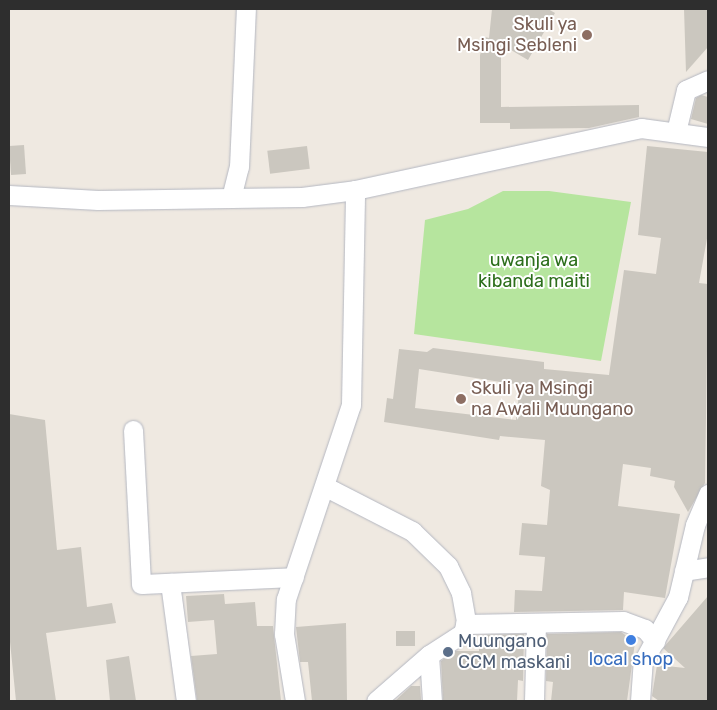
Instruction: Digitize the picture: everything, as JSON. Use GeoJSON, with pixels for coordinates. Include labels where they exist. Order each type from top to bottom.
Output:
{"type":"FeatureCollection","features":[{"type":"Feature","properties":{"kind":"street"},"geometry":{"type":"LineString","coordinates":[[231,198],[239,167],[246,9]]}},
{"type":"Feature","properties":{"kind":"street"},"geometry":{"type":"LineString","coordinates":[[676,132],[686,90],[708,80]]}},
{"type":"Feature","properties":{"kind":"street"},"geometry":{"type":"LineString","coordinates":[[9,195],[98,200],[302,197],[355,190],[641,128],[708,137]]}},
{"type":"Feature","properties":{"kind":"street"},"geometry":{"type":"LineString","coordinates":[[295,701],[284,634],[286,599],[326,487],[351,405],[355,190]]}},
{"type":"Feature","properties":{"kind":"street"},"geometry":{"type":"LineString","coordinates":[[133,430],[140,584],[294,577]]}},
{"type":"Feature","properties":{"kind":"street"},"geometry":{"type":"LineString","coordinates":[[326,487],[412,531],[448,566],[461,593],[465,624],[463,633],[428,655],[376,701]]}},
{"type":"Feature","properties":{"kind":"street"},"geometry":{"type":"LineString","coordinates":[[640,701],[643,662],[678,597],[695,524],[708,494]]}},
{"type":"Feature","properties":{"kind":"street"},"geometry":{"type":"LineString","coordinates":[[684,571],[708,567]]}},
{"type":"Feature","properties":{"kind":"street"},"geometry":{"type":"LineString","coordinates":[[170,584],[186,701]]}},
{"type":"Feature","properties":{"kind":"street"},"geometry":{"type":"LineString","coordinates":[[465,624],[623,621],[645,629],[655,641]]}},
{"type":"Feature","properties":{"kind":"street"},"geometry":{"type":"LineString","coordinates":[[534,701],[536,623]]}},
{"type":"Feature","properties":{"kind":"street"},"geometry":{"type":"LineString","coordinates":[[428,655],[432,701]]}},
{"type":"Feature","properties":{"kind":"green space","name":"uwanja wa kibanda maiti"},"geometry":{"type":"Polygon","coordinates":[[[503,191],[549,191],[631,202],[601,361],[414,334],[425,220],[468,209],[503,191]]]}},
{"type":"Feature","properties":{"kind":"building"},"geometry":{"type":"Polygon","coordinates":[[[492,9],[548,9],[555,13],[528,60],[501,44],[501,107],[639,105],[639,117],[589,128],[510,129],[510,123],[480,123],[480,55],[485,37],[489,38],[492,9]]]}},
{"type":"Feature","properties":{"kind":"building"},"geometry":{"type":"Polygon","coordinates":[[[684,9],[708,9],[708,47],[686,72],[684,9]]]}},
{"type":"Feature","properties":{"kind":"building"},"geometry":{"type":"Polygon","coordinates":[[[701,95],[708,97],[708,124],[691,119],[696,98],[701,95]]]}},
{"type":"Feature","properties":{"kind":"building"},"geometry":{"type":"Polygon","coordinates":[[[24,145],[26,174],[11,175],[9,146],[24,145]]]}},
{"type":"Feature","properties":{"kind":"building"},"geometry":{"type":"Polygon","coordinates":[[[307,146],[310,169],[270,174],[267,151],[307,146]]]}},
{"type":"Feature","properties":{"kind":"building"},"geometry":{"type":"Polygon","coordinates":[[[647,146],[708,152],[708,233],[699,283],[708,284],[705,483],[688,512],[674,487],[675,481],[650,476],[651,468],[623,464],[618,506],[680,514],[665,598],[624,592],[623,610],[514,612],[515,590],[542,591],[545,557],[519,555],[522,523],[547,525],[550,490],[541,486],[545,440],[500,436],[499,440],[384,422],[387,398],[393,399],[399,349],[427,352],[433,348],[544,362],[544,369],[609,375],[624,270],[656,274],[661,238],[638,235],[647,146]],[[419,369],[415,408],[516,420],[520,385],[419,369]]]}},
{"type":"Feature","properties":{"kind":"building"},"geometry":{"type":"Polygon","coordinates":[[[9,414],[45,420],[57,550],[81,547],[87,607],[112,603],[116,623],[46,633],[56,701],[16,701],[9,632],[9,414]]]}},
{"type":"Feature","properties":{"kind":"building"},"geometry":{"type":"Polygon","coordinates":[[[224,594],[225,604],[255,602],[257,626],[273,626],[281,701],[197,701],[191,656],[217,654],[214,620],[188,622],[186,596],[224,594]]]}},
{"type":"Feature","properties":{"kind":"building"},"geometry":{"type":"Polygon","coordinates":[[[708,596],[708,701],[659,701],[652,696],[657,665],[685,668],[663,648],[708,596]]]}},
{"type":"Feature","properties":{"kind":"building"},"geometry":{"type":"Polygon","coordinates":[[[346,623],[347,701],[312,701],[308,662],[300,662],[296,627],[346,623]]]}},
{"type":"Feature","properties":{"kind":"building"},"geometry":{"type":"Polygon","coordinates":[[[396,631],[415,631],[415,646],[396,646],[396,631]]]}},
{"type":"Feature","properties":{"kind":"building"},"geometry":{"type":"Polygon","coordinates":[[[621,632],[635,642],[627,701],[551,701],[553,682],[546,681],[547,634],[621,632]]]}},
{"type":"Feature","properties":{"kind":"building"},"geometry":{"type":"Polygon","coordinates":[[[524,634],[523,681],[518,680],[517,701],[443,701],[441,661],[455,651],[479,651],[479,635],[524,634]]]}},
{"type":"Feature","properties":{"kind":"building"},"geometry":{"type":"Polygon","coordinates":[[[129,656],[136,701],[110,701],[106,660],[129,656]]]}},
{"type":"Feature","properties":{"kind":"building"},"geometry":{"type":"Polygon","coordinates":[[[411,686],[420,686],[421,701],[395,701],[411,686]]]}},
{"type":"Feature","properties":{"kind":"place","name":"Skuli ya Msingi Sebleni"},"geometry":{"type":"Point","coordinates":[587,35]}},
{"type":"Feature","properties":{"kind":"place","name":"Skuli ya Msingi na Awali Muungano"},"geometry":{"type":"Point","coordinates":[461,399]}},
{"type":"Feature","properties":{"kind":"place","name":"local shop"},"geometry":{"type":"Point","coordinates":[631,640]}},
{"type":"Feature","properties":{"kind":"place","name":"Muungano CCM maskani"},"geometry":{"type":"Point","coordinates":[448,652]}}]}
